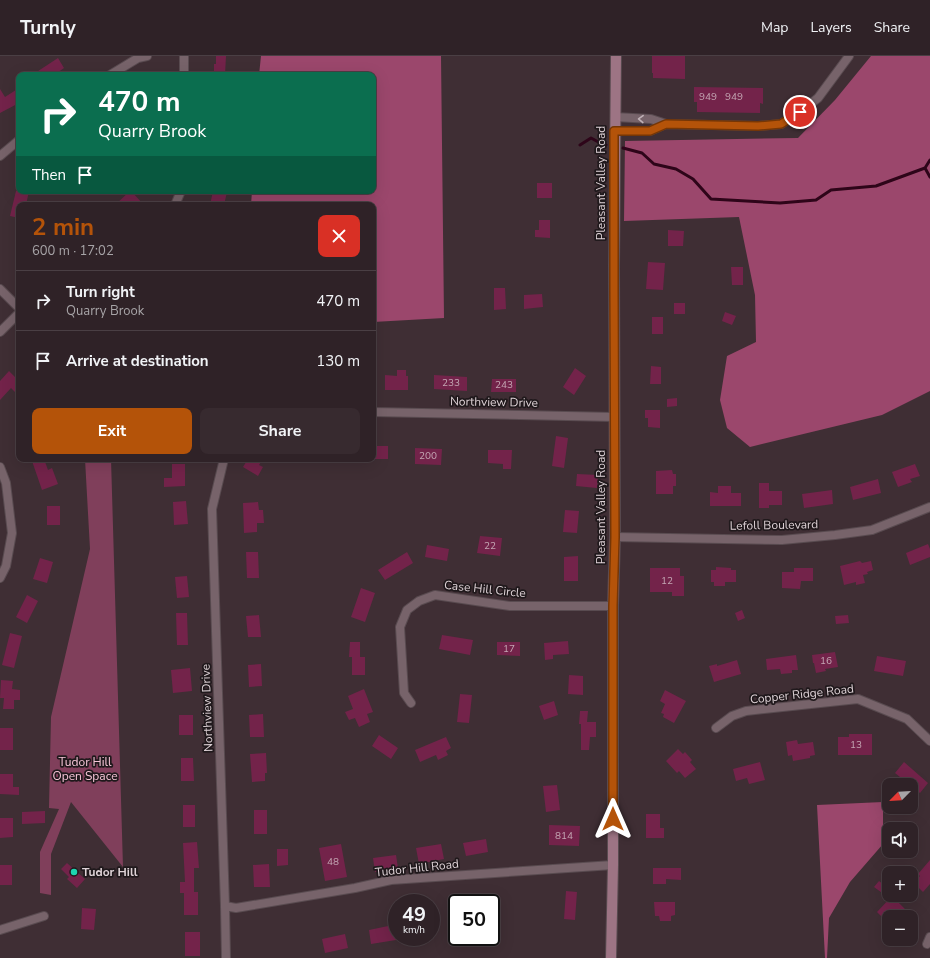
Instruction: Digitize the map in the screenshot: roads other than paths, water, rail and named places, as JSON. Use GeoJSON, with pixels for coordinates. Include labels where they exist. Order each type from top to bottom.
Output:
{"type":"FeatureCollection","features":[{"type":"Feature","properties":{"kind":"main road","name":"Pleasant Valley Road"},"geometry":{"type":"LineString","coordinates":[[611,958],[613,865],[613,606],[615,537],[614,131],[616,56]]}},
{"type":"Feature","properties":{"kind":"street"},"geometry":{"type":"LineString","coordinates":[[115,72],[138,58],[147,56]]}},
{"type":"Feature","properties":{"kind":"street"},"geometry":{"type":"LineString","coordinates":[[184,56],[184,72]]}},
{"type":"Feature","properties":{"kind":"street"},"geometry":{"type":"LineString","coordinates":[[615,118],[651,119],[666,124],[758,126],[781,124],[818,98],[849,56]]}},
{"type":"Feature","properties":{"kind":"street"},"geometry":{"type":"LineString","coordinates":[[614,131],[650,131],[666,124]]}},
{"type":"Feature","properties":{"kind":"street"},"geometry":{"type":"LineString","coordinates":[[0,156],[16,143]]}},
{"type":"Feature","properties":{"kind":"street"},"geometry":{"type":"LineString","coordinates":[[0,289],[16,305]]}},
{"type":"Feature","properties":{"kind":"street"},"geometry":{"type":"LineString","coordinates":[[0,332],[16,316]]}},
{"type":"Feature","properties":{"kind":"street","name":"Northview Drive"},"geometry":{"type":"LineString","coordinates":[[376,412],[614,417]]}},
{"type":"Feature","properties":{"kind":"street","name":"Northview Drive"},"geometry":{"type":"LineString","coordinates":[[223,462],[212,509],[226,906],[226,958]]}},
{"type":"Feature","properties":{"kind":"street"},"geometry":{"type":"LineString","coordinates":[[0,467],[6,483],[12,533],[6,566],[0,578]]}},
{"type":"Feature","properties":{"kind":"street","name":"Lefoll Boulevard"},"geometry":{"type":"LineString","coordinates":[[615,537],[782,540],[835,536],[872,530],[930,507]]}},
{"type":"Feature","properties":{"kind":"street","name":"Case Hill Circle"},"geometry":{"type":"LineString","coordinates":[[411,703],[404,693],[400,627],[407,610],[419,601],[435,595],[510,606],[613,606]]}},
{"type":"Feature","properties":{"kind":"street","name":"Copper Ridge Road"},"geometry":{"type":"LineString","coordinates":[[716,728],[732,716],[746,711],[858,699],[907,719],[930,741]]}},
{"type":"Feature","properties":{"kind":"street","name":"Tudor Hill Road"},"geometry":{"type":"LineString","coordinates":[[226,906],[236,908],[355,888],[391,880],[613,865]]}},
{"type":"Feature","properties":{"kind":"street"},"geometry":{"type":"LineString","coordinates":[[0,930],[44,916]]}},
{"type":"Feature","properties":{"kind":"waterway"},"geometry":{"type":"LineString","coordinates":[[580,145],[591,138],[606,145]]}},
{"type":"Feature","properties":{"kind":"waterway"},"geometry":{"type":"LineString","coordinates":[[623,148],[642,153],[654,164],[676,169],[693,179],[711,199],[780,203],[816,200],[831,190],[876,186],[925,168],[930,160]]}},
{"type":"Feature","properties":{"kind":"waterway"},"geometry":{"type":"LineString","coordinates":[[925,168],[930,177]]}},
{"type":"Feature","properties":{"kind":"place","name":"Tudor Hill"},"geometry":{"type":"Point","coordinates":[74,872]}},
{"type":"Feature","properties":{"kind":"park label","name":"Tudor Hill Open Space"},"geometry":{"type":"Point","coordinates":[85,769]}}]}
